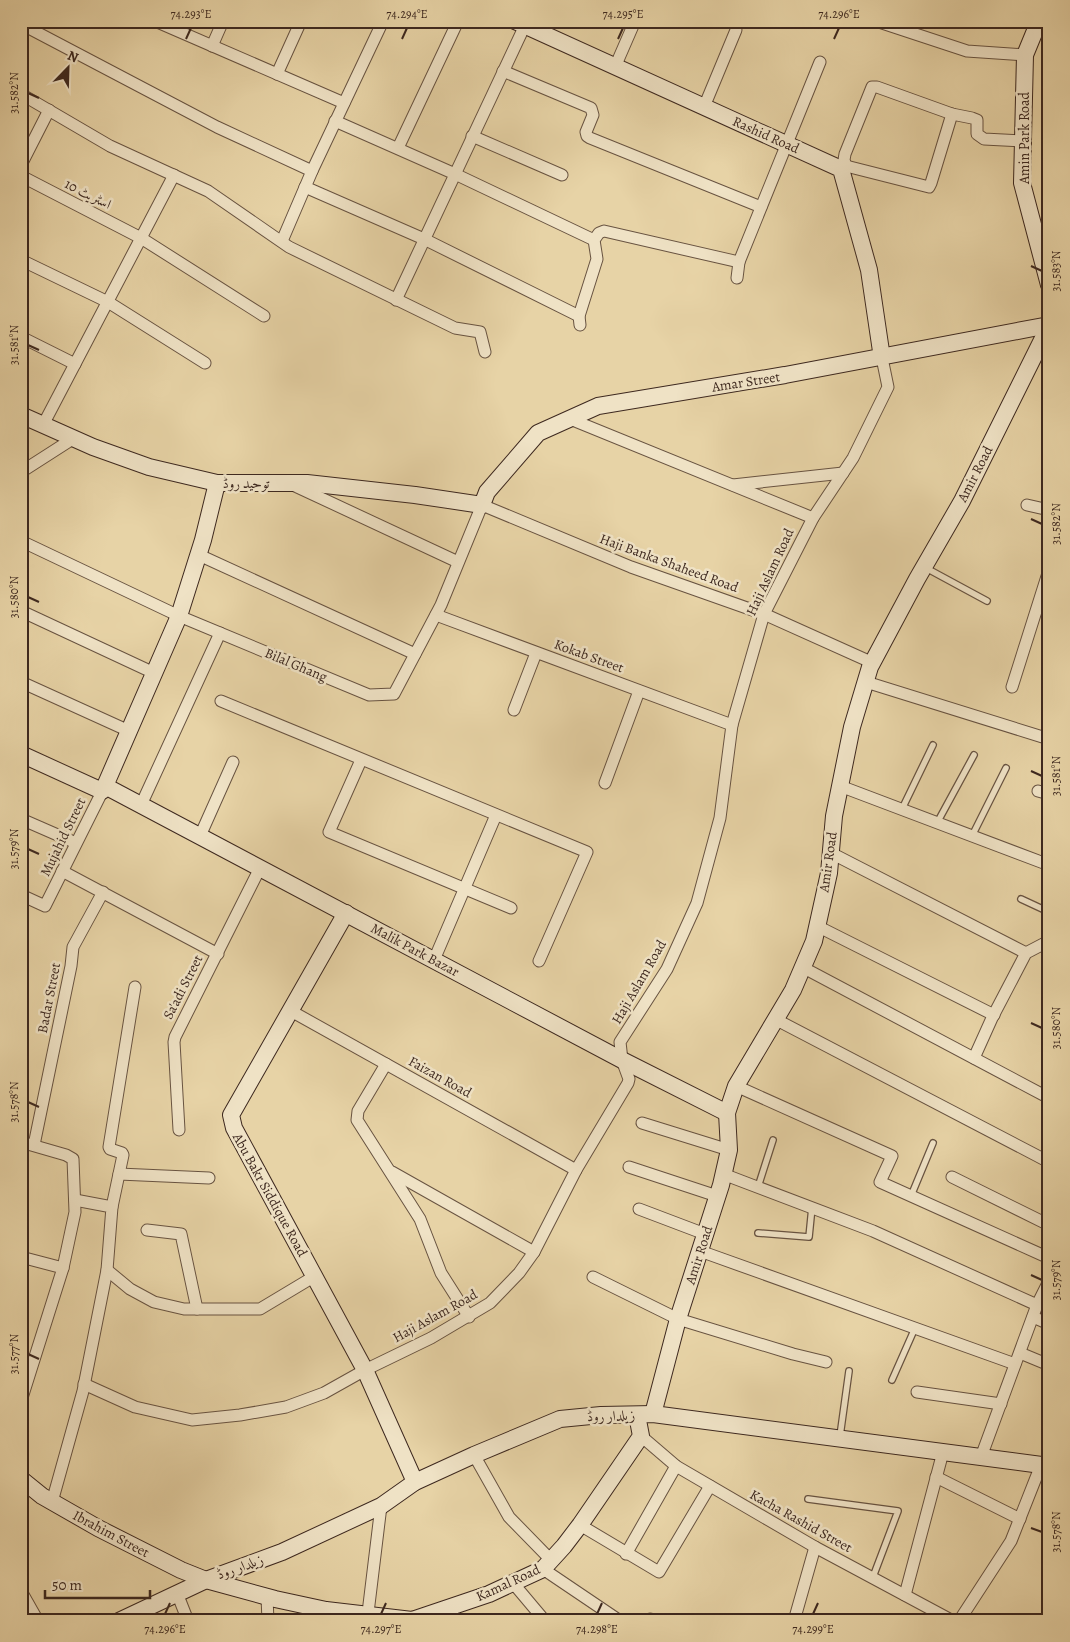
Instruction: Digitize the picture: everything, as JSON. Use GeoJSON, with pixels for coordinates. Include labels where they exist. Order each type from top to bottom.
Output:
{"type":"FeatureCollection","features":[{"type":"Feature","properties":{"kind":"street"},"geometry":{"type":"LineString","coordinates":[[155,21],[344,104]]}},
{"type":"Feature","properties":{"kind":"street"},"geometry":{"type":"LineString","coordinates":[[212,46],[223,21]]}},
{"type":"Feature","properties":{"kind":"street"},"geometry":{"type":"LineString","coordinates":[[277,74],[301,21]]}},
{"type":"Feature","properties":{"kind":"street"},"geometry":{"type":"LineString","coordinates":[[282,241],[312,171],[383,21]]}},
{"type":"Feature","properties":{"kind":"street"},"geometry":{"type":"LineString","coordinates":[[398,148],[458,21]]}},
{"type":"Feature","properties":{"kind":"street"},"geometry":{"type":"LineString","coordinates":[[616,67],[635,21]]}},
{"type":"Feature","properties":{"kind":"street"},"geometry":{"type":"LineString","coordinates":[[876,21],[967,51],[1025,55]]}},
{"type":"Feature","properties":{"kind":"street","name":"Amin Park Road"},"geometry":{"type":"LineString","coordinates":[[1039,21],[1025,55],[1022,183],[1049,285]]}},
{"type":"Feature","properties":{"kind":"street"},"geometry":{"type":"LineString","coordinates":[[396,300],[503,71],[522,23]]}},
{"type":"Feature","properties":{"kind":"street","name":"Rashid Road"},"geometry":{"type":"LineString","coordinates":[[522,23],[786,144],[844,168]]}},
{"type":"Feature","properties":{"kind":"street"},"geometry":{"type":"LineString","coordinates":[[21,24],[217,127],[312,171]]}},
{"type":"Feature","properties":{"kind":"street"},"geometry":{"type":"LineString","coordinates":[[704,107],[736,30]]}},
{"type":"Feature","properties":{"kind":"street"},"geometry":{"type":"LineString","coordinates":[[737,278],[739,262],[820,62]]}},
{"type":"Feature","properties":{"kind":"street"},"geometry":{"type":"LineString","coordinates":[[503,71],[591,108],[593,115],[586,136],[761,208]]}},
{"type":"Feature","properties":{"kind":"street"},"geometry":{"type":"LineString","coordinates":[[882,358],[869,270],[844,168],[845,154],[872,87],[877,87],[952,114],[977,120],[976,134],[984,139],[1023,141]]}},
{"type":"Feature","properties":{"kind":"street"},"geometry":{"type":"LineString","coordinates":[[21,94],[110,146],[208,191],[289,247],[455,328],[480,332],[485,352]]}},
{"type":"Feature","properties":{"kind":"street"},"geometry":{"type":"LineString","coordinates":[[21,166],[49,110]]}},
{"type":"Feature","properties":{"kind":"street"},"geometry":{"type":"LineString","coordinates":[[844,168],[928,187],[931,183],[952,114]]}},
{"type":"Feature","properties":{"kind":"street"},"geometry":{"type":"LineString","coordinates":[[336,121],[455,174],[594,240]]}},
{"type":"Feature","properties":{"kind":"street"},"geometry":{"type":"LineString","coordinates":[[472,136],[562,175]]}},
{"type":"Feature","properties":{"kind":"street","name":"اسٹریٹ 10"},"geometry":{"type":"LineString","coordinates":[[21,176],[141,238],[264,316]]}},
{"type":"Feature","properties":{"kind":"street"},"geometry":{"type":"LineString","coordinates":[[43,425],[174,176]]}},
{"type":"Feature","properties":{"kind":"street"},"geometry":{"type":"LineString","coordinates":[[305,187],[424,239],[579,320],[597,259],[594,240],[599,232],[604,231],[739,262]]}},
{"type":"Feature","properties":{"kind":"street"},"geometry":{"type":"LineString","coordinates":[[21,260],[108,302],[205,363]]}},
{"type":"Feature","properties":{"kind":"street","name":"Amar Street"},"geometry":{"type":"LineString","coordinates":[[482,505],[487,492],[538,433],[598,406],[882,358],[1049,326]]}},
{"type":"Feature","properties":{"kind":"street","name":"Amir Road"},"geometry":{"type":"LineString","coordinates":[[645,1414],[706,1234],[723,1174],[729,1150],[726,1113],[736,1086],[793,990],[814,941],[829,873],[834,816],[852,727],[873,663],[924,567],[962,501],[1049,326]]}},
{"type":"Feature","properties":{"kind":"street"},"geometry":{"type":"LineString","coordinates":[[21,338],[75,364]]}},
{"type":"Feature","properties":{"kind":"street","name":"Haji Aslam Road"},"geometry":{"type":"LineString","coordinates":[[84,1384],[135,1407],[192,1420],[240,1415],[286,1407],[324,1394],[365,1370],[469,1317],[490,1303],[519,1273],[534,1252],[576,1170],[628,1083],[629,1079],[622,1060],[620,1042],[667,969],[697,903],[720,818],[732,725],[764,614],[813,518],[854,458],[888,386],[882,358]]}},
{"type":"Feature","properties":{"kind":"street","name":"توحید روڈ"},"geometry":{"type":"LineString","coordinates":[[21,415],[93,447],[150,467],[217,483],[307,483],[482,505]]}},
{"type":"Feature","properties":{"kind":"street"},"geometry":{"type":"LineString","coordinates":[[570,419],[813,518]]}},
{"type":"Feature","properties":{"kind":"street"},"geometry":{"type":"LineString","coordinates":[[21,472],[74,438]]}},
{"type":"Feature","properties":{"kind":"street"},"geometry":{"type":"LineString","coordinates":[[732,485],[844,473]]}},
{"type":"Feature","properties":{"kind":"street"},"geometry":{"type":"LineString","coordinates":[[103,789],[179,616],[199,555],[217,483]]}},
{"type":"Feature","properties":{"kind":"street"},"geometry":{"type":"LineString","coordinates":[[290,483],[458,562]]}},
{"type":"Feature","properties":{"kind":"street","name":"Bilal Ghang"},"geometry":{"type":"LineString","coordinates":[[21,541],[179,616],[369,695],[394,694],[436,615],[482,505]]}},
{"type":"Feature","properties":{"kind":"street","name":"Haji Banka Shaheed Road"},"geometry":{"type":"LineString","coordinates":[[482,505],[631,567],[764,614],[873,663]]}},
{"type":"Feature","properties":{"kind":"street"},"geometry":{"type":"LineString","coordinates":[[1027,505],[1049,510]]}},
{"type":"Feature","properties":{"kind":"street"},"geometry":{"type":"LineString","coordinates":[[199,555],[415,654]]}},
{"type":"Feature","properties":{"kind":"street"},"geometry":{"type":"LineString","coordinates":[[1012,687],[1049,570]]}},
{"type":"Feature","properties":{"kind":"street"},"geometry":{"type":"LineString","coordinates":[[21,611],[154,672]]}},
{"type":"Feature","properties":{"kind":"street","name":"Kokab Street"},"geometry":{"type":"LineString","coordinates":[[436,615],[732,725]]}},
{"type":"Feature","properties":{"kind":"street"},"geometry":{"type":"LineString","coordinates":[[141,805],[220,633]]}},
{"type":"Feature","properties":{"kind":"street"},"geometry":{"type":"LineString","coordinates":[[514,710],[536,652]]}},
{"type":"Feature","properties":{"kind":"street"},"geometry":{"type":"LineString","coordinates":[[21,682],[129,731]]}},
{"type":"Feature","properties":{"kind":"street"},"geometry":{"type":"LineString","coordinates":[[866,682],[1049,739]]}},
{"type":"Feature","properties":{"kind":"street"},"geometry":{"type":"LineString","coordinates":[[605,783],[639,690]]}},
{"type":"Feature","properties":{"kind":"street"},"geometry":{"type":"LineString","coordinates":[[221,702],[587,852],[539,961]]}},
{"type":"Feature","properties":{"kind":"street","name":"Malik Park Bazar"},"geometry":{"type":"LineString","coordinates":[[21,754],[141,805],[622,1060],[726,1113]]}},
{"type":"Feature","properties":{"kind":"street"},"geometry":{"type":"LineString","coordinates":[[361,760],[329,832],[511,908]]}},
{"type":"Feature","properties":{"kind":"street"},"geometry":{"type":"LineString","coordinates":[[200,836],[233,762]]}},
{"type":"Feature","properties":{"kind":"street"},"geometry":{"type":"LineString","coordinates":[[840,786],[1049,866]]}},
{"type":"Feature","properties":{"kind":"street","name":"Mujahid Street"},"geometry":{"type":"LineString","coordinates":[[21,896],[45,906],[103,789]]}},
{"type":"Feature","properties":{"kind":"street"},"geometry":{"type":"LineString","coordinates":[[434,960],[496,815]]}},
{"type":"Feature","properties":{"kind":"street"},"geometry":{"type":"LineString","coordinates":[[21,818],[76,844]]}},
{"type":"Feature","properties":{"kind":"street"},"geometry":{"type":"LineString","coordinates":[[831,854],[1026,953]]}},
{"type":"Feature","properties":{"kind":"street","name":"Sa'adi Street"},"geometry":{"type":"LineString","coordinates":[[179,1130],[175,1037],[260,868]]}},
{"type":"Feature","properties":{"kind":"street"},"geometry":{"type":"LineString","coordinates":[[62,871],[218,954]]}},
{"type":"Feature","properties":{"kind":"street","name":"Badar Street"},"geometry":{"type":"LineString","coordinates":[[34,1146],[71,966],[73,947],[102,892]]}},
{"type":"Feature","properties":{"kind":"street","name":"Abu Bakr Siddique Road"},"geometry":{"type":"LineString","coordinates":[[346,913],[232,1115],[234,1128],[365,1370],[416,1482]]}},
{"type":"Feature","properties":{"kind":"street"},"geometry":{"type":"LineString","coordinates":[[817,926],[994,1015]]}},
{"type":"Feature","properties":{"kind":"street"},"geometry":{"type":"LineString","coordinates":[[974,1058],[1026,953],[1049,941]]}},
{"type":"Feature","properties":{"kind":"street"},"geometry":{"type":"LineString","coordinates":[[802,967],[1049,1098]]}},
{"type":"Feature","properties":{"kind":"street"},"geometry":{"type":"LineString","coordinates":[[52,1502],[84,1384],[107,1270],[112,1208],[123,1155],[122,1152],[110,1149],[109,1147],[135,987]]}},
{"type":"Feature","properties":{"kind":"street","name":"Faizan Road"},"geometry":{"type":"LineString","coordinates":[[291,1010],[576,1170]]}},
{"type":"Feature","properties":{"kind":"street"},"geometry":{"type":"LineString","coordinates":[[775,1019],[1049,1162]]}},
{"type":"Feature","properties":{"kind":"street"},"geometry":{"type":"LineString","coordinates":[[386,1064],[356,1116],[357,1120],[420,1219],[441,1273],[469,1317]]}},
{"type":"Feature","properties":{"kind":"street"},"geometry":{"type":"LineString","coordinates":[[736,1086],[892,1156],[880,1182],[1049,1258]]}},
{"type":"Feature","properties":{"kind":"street"},"geometry":{"type":"LineString","coordinates":[[642,1123],[729,1150]]}},
{"type":"Feature","properties":{"kind":"street"},"geometry":{"type":"LineString","coordinates":[[21,1142],[66,1155],[73,1159],[75,1200],[75,1212],[63,1268],[21,1401]]}},
{"type":"Feature","properties":{"kind":"street"},"geometry":{"type":"LineString","coordinates":[[629,1167],[717,1196]]}},
{"type":"Feature","properties":{"kind":"street"},"geometry":{"type":"LineString","coordinates":[[390,1171],[534,1252]]}},
{"type":"Feature","properties":{"kind":"street"},"geometry":{"type":"LineString","coordinates":[[119,1174],[209,1178]]}},
{"type":"Feature","properties":{"kind":"street"},"geometry":{"type":"LineString","coordinates":[[723,1174],[872,1230],[1037,1306]]}},
{"type":"Feature","properties":{"kind":"street"},"geometry":{"type":"LineString","coordinates":[[952,1177],[1049,1225]]}},
{"type":"Feature","properties":{"kind":"street"},"geometry":{"type":"LineString","coordinates":[[75,1200],[112,1208]]}},
{"type":"Feature","properties":{"kind":"street"},"geometry":{"type":"LineString","coordinates":[[639,1209],[706,1234]]}},
{"type":"Feature","properties":{"kind":"street"},"geometry":{"type":"LineString","coordinates":[[147,1230],[181,1234],[197,1309]]}},
{"type":"Feature","properties":{"kind":"street"},"geometry":{"type":"LineString","coordinates":[[700,1251],[1016,1364]]}},
{"type":"Feature","properties":{"kind":"street"},"geometry":{"type":"LineString","coordinates":[[21,1257],[63,1268]]}},
{"type":"Feature","properties":{"kind":"street"},"geometry":{"type":"LineString","coordinates":[[107,1270],[130,1289],[154,1302],[184,1309],[260,1309],[315,1276]]}},
{"type":"Feature","properties":{"kind":"street"},"geometry":{"type":"LineString","coordinates":[[593,1277],[678,1319],[793,1354],[826,1362]]}},
{"type":"Feature","properties":{"kind":"street"},"geometry":{"type":"LineString","coordinates":[[981,1457],[1037,1306],[1049,1281]]}},
{"type":"Feature","properties":{"kind":"street"},"geometry":{"type":"LineString","coordinates":[[1033,1317],[1049,1324]]}},
{"type":"Feature","properties":{"kind":"street"},"geometry":{"type":"LineString","coordinates":[[1020,1353],[1049,1366]]}},
{"type":"Feature","properties":{"kind":"street"},"geometry":{"type":"LineString","coordinates":[[917,1392],[1001,1404]]}},
{"type":"Feature","properties":{"kind":"street"},"geometry":{"type":"LineString","coordinates":[[641,1436],[645,1414]]}},
{"type":"Feature","properties":{"kind":"street","name":"زیلدار روڈ"},"geometry":{"type":"LineString","coordinates":[[119,1621],[206,1580],[282,1552],[381,1506],[416,1482],[560,1419],[600,1415],[645,1414],[1045,1465]]}},
{"type":"Feature","properties":{"kind":"street","name":"Kacha Rashid Street"},"geometry":{"type":"LineString","coordinates":[[641,1436],[676,1466],[815,1547],[953,1621]]}},
{"type":"Feature","properties":{"kind":"street","name":"Kamal Road"},"geometry":{"type":"LineString","coordinates":[[206,1580],[267,1597],[367,1618],[417,1620],[489,1594],[546,1564],[564,1546],[580,1525],[641,1436]]}},
{"type":"Feature","properties":{"kind":"street"},"geometry":{"type":"LineString","coordinates":[[905,1596],[943,1452]]}},
{"type":"Feature","properties":{"kind":"street"},"geometry":{"type":"LineString","coordinates":[[474,1455],[509,1517],[546,1564],[620,1621]]}},
{"type":"Feature","properties":{"kind":"street"},"geometry":{"type":"LineString","coordinates":[[959,1621],[1012,1541],[1045,1465]]}},
{"type":"Feature","properties":{"kind":"street"},"geometry":{"type":"LineString","coordinates":[[626,1554],[676,1466]]}},
{"type":"Feature","properties":{"kind":"street"},"geometry":{"type":"LineString","coordinates":[[936,1477],[1020,1519]]}},
{"type":"Feature","properties":{"kind":"street","name":"Ibrahim Street"},"geometry":{"type":"LineString","coordinates":[[21,1479],[42,1496],[98,1528],[172,1566],[206,1580]]}},
{"type":"Feature","properties":{"kind":"street"},"geometry":{"type":"LineString","coordinates":[[580,1525],[659,1572],[710,1486]]}},
{"type":"Feature","properties":{"kind":"street"},"geometry":{"type":"LineString","coordinates":[[367,1618],[381,1506]]}},
{"type":"Feature","properties":{"kind":"street"},"geometry":{"type":"LineString","coordinates":[[794,1621],[815,1547]]}},
{"type":"Feature","properties":{"kind":"street"},"geometry":{"type":"LineString","coordinates":[[513,1583],[545,1621]]}},
{"type":"Feature","properties":{"kind":"street"},"geometry":{"type":"LineString","coordinates":[[21,1591],[38,1621]]}},
{"type":"Feature","properties":{"kind":"street"},"geometry":{"type":"LineString","coordinates":[[177,1593],[188,1621]]}},
{"type":"Feature","properties":{"kind":"street"},"geometry":{"type":"LineString","coordinates":[[267,1597],[268,1621]]}},
{"type":"Feature","properties":{"kind":"street"},"geometry":{"type":"LineString","coordinates":[[649,1621],[650,1619],[656,1621]]}},
{"type":"Feature","properties":{"kind":"lane"},"geometry":{"type":"LineString","coordinates":[[924,567],[987,601]]}},
{"type":"Feature","properties":{"kind":"lane"},"geometry":{"type":"LineString","coordinates":[[902,809],[933,745]]}},
{"type":"Feature","properties":{"kind":"lane"},"geometry":{"type":"LineString","coordinates":[[937,823],[974,755]]}},
{"type":"Feature","properties":{"kind":"lane"},"geometry":{"type":"LineString","coordinates":[[972,836],[1006,768]]}},
{"type":"Feature","properties":{"kind":"lane"},"geometry":{"type":"LineString","coordinates":[[1021,899],[1049,912]]}},
{"type":"Feature","properties":{"kind":"lane"},"geometry":{"type":"LineString","coordinates":[[758,1187],[773,1140]]}},
{"type":"Feature","properties":{"kind":"lane"},"geometry":{"type":"LineString","coordinates":[[911,1196],[933,1142]]}},
{"type":"Feature","properties":{"kind":"lane"},"geometry":{"type":"LineString","coordinates":[[758,1234],[809,1237],[812,1208]]}},
{"type":"Feature","properties":{"kind":"lane"},"geometry":{"type":"LineString","coordinates":[[892,1380],[915,1328]]}},
{"type":"Feature","properties":{"kind":"lane"},"geometry":{"type":"LineString","coordinates":[[840,1438],[850,1371]]}},
{"type":"Feature","properties":{"kind":"lane"},"geometry":{"type":"LineString","coordinates":[[808,1499],[898,1510],[873,1577]]}}]}
